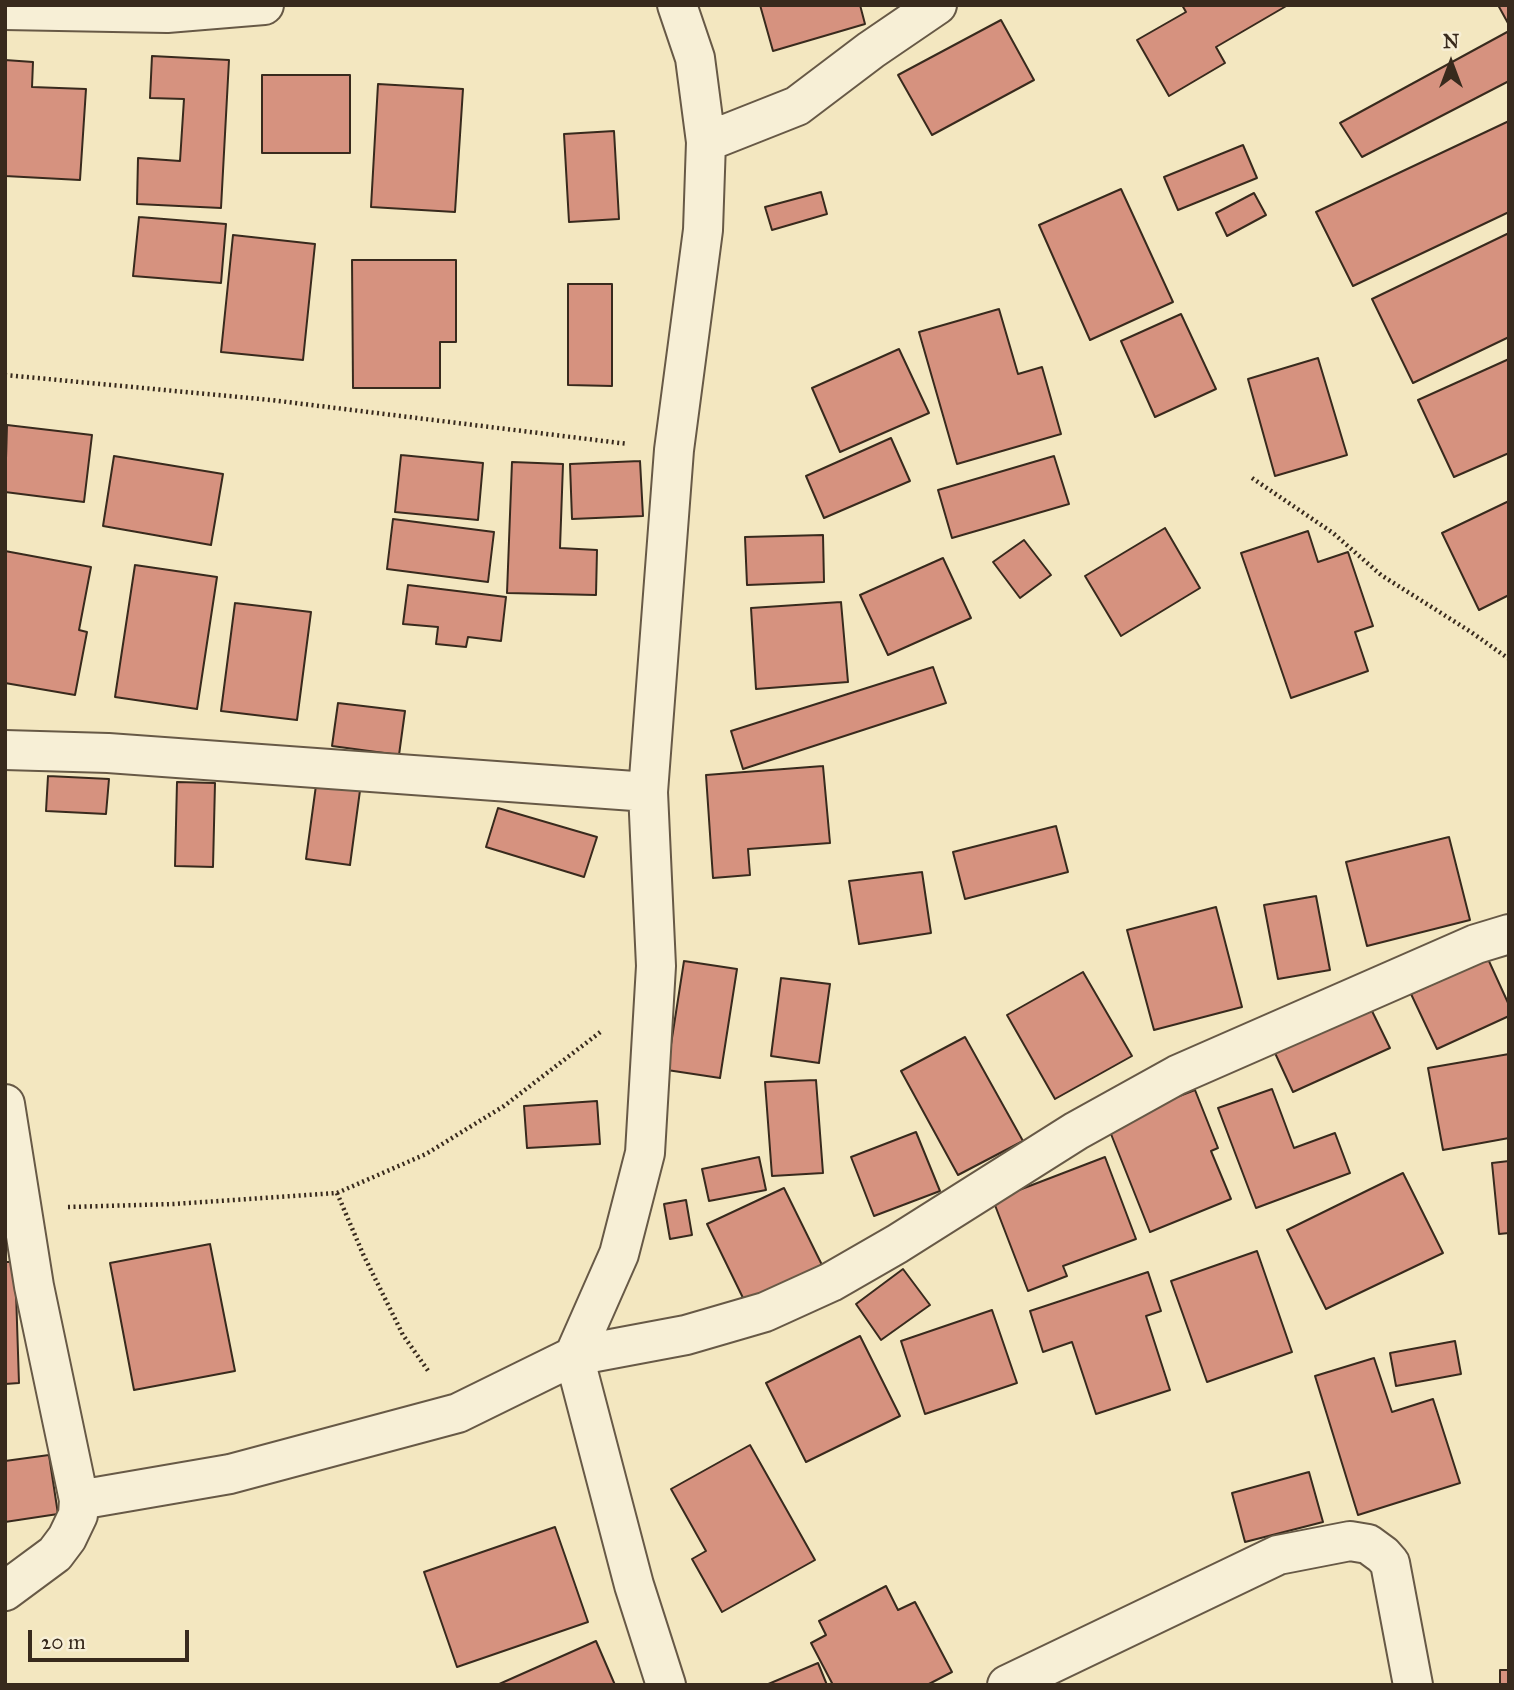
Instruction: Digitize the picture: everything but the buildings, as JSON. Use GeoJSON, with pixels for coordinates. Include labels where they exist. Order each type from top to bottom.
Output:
{"type":"FeatureCollection","features":[{"type":"Feature","properties":{"kind":"street"},"geometry":{"type":"LineString","coordinates":[[5,10],[167,13],[264,5]]}},
{"type":"Feature","properties":{"kind":"street"},"geometry":{"type":"LineString","coordinates":[[666,1685],[634,1585],[574,1356],[619,1254],[645,1153],[656,966],[648,792],[674,450],[703,230],[706,142],[695,58],[677,5]]}},
{"type":"Feature","properties":{"kind":"street"},"geometry":{"type":"LineString","coordinates":[[706,142],[797,106],[871,50],[937,5]]}},
{"type":"Feature","properties":{"kind":"street"},"geometry":{"type":"LineString","coordinates":[[5,750],[108,754],[648,792]]}},
{"type":"Feature","properties":{"kind":"street"},"geometry":{"type":"LineString","coordinates":[[79,1500],[230,1474],[458,1413],[574,1356],[686,1335],[765,1312],[831,1282],[897,1244],[1076,1130],[1177,1075],[1476,944],[1509,934]]}},
{"type":"Feature","properties":{"kind":"street"},"geometry":{"type":"LineString","coordinates":[[5,1104],[34,1286],[79,1500],[78,1515],[67,1538],[55,1554],[5,1591]]}},
{"type":"Feature","properties":{"kind":"street"},"geometry":{"type":"LineString","coordinates":[[1007,1685],[1278,1555],[1350,1541],[1368,1544],[1384,1555],[1390,1563],[1413,1685]]}},
{"type":"Feature","properties":{"kind":"path"},"geometry":{"type":"LineString","coordinates":[[5,374],[271,400],[674,450]]}},
{"type":"Feature","properties":{"kind":"path"},"geometry":{"type":"LineString","coordinates":[[1252,478],[1333,533],[1381,575],[1509,659]]}},
{"type":"Feature","properties":{"kind":"path"},"geometry":{"type":"LineString","coordinates":[[21,1208],[174,1204],[337,1193],[426,1154],[504,1107],[655,992]]}},
{"type":"Feature","properties":{"kind":"path"},"geometry":{"type":"LineString","coordinates":[[337,1193],[363,1254],[403,1335],[458,1413]]}}]}
